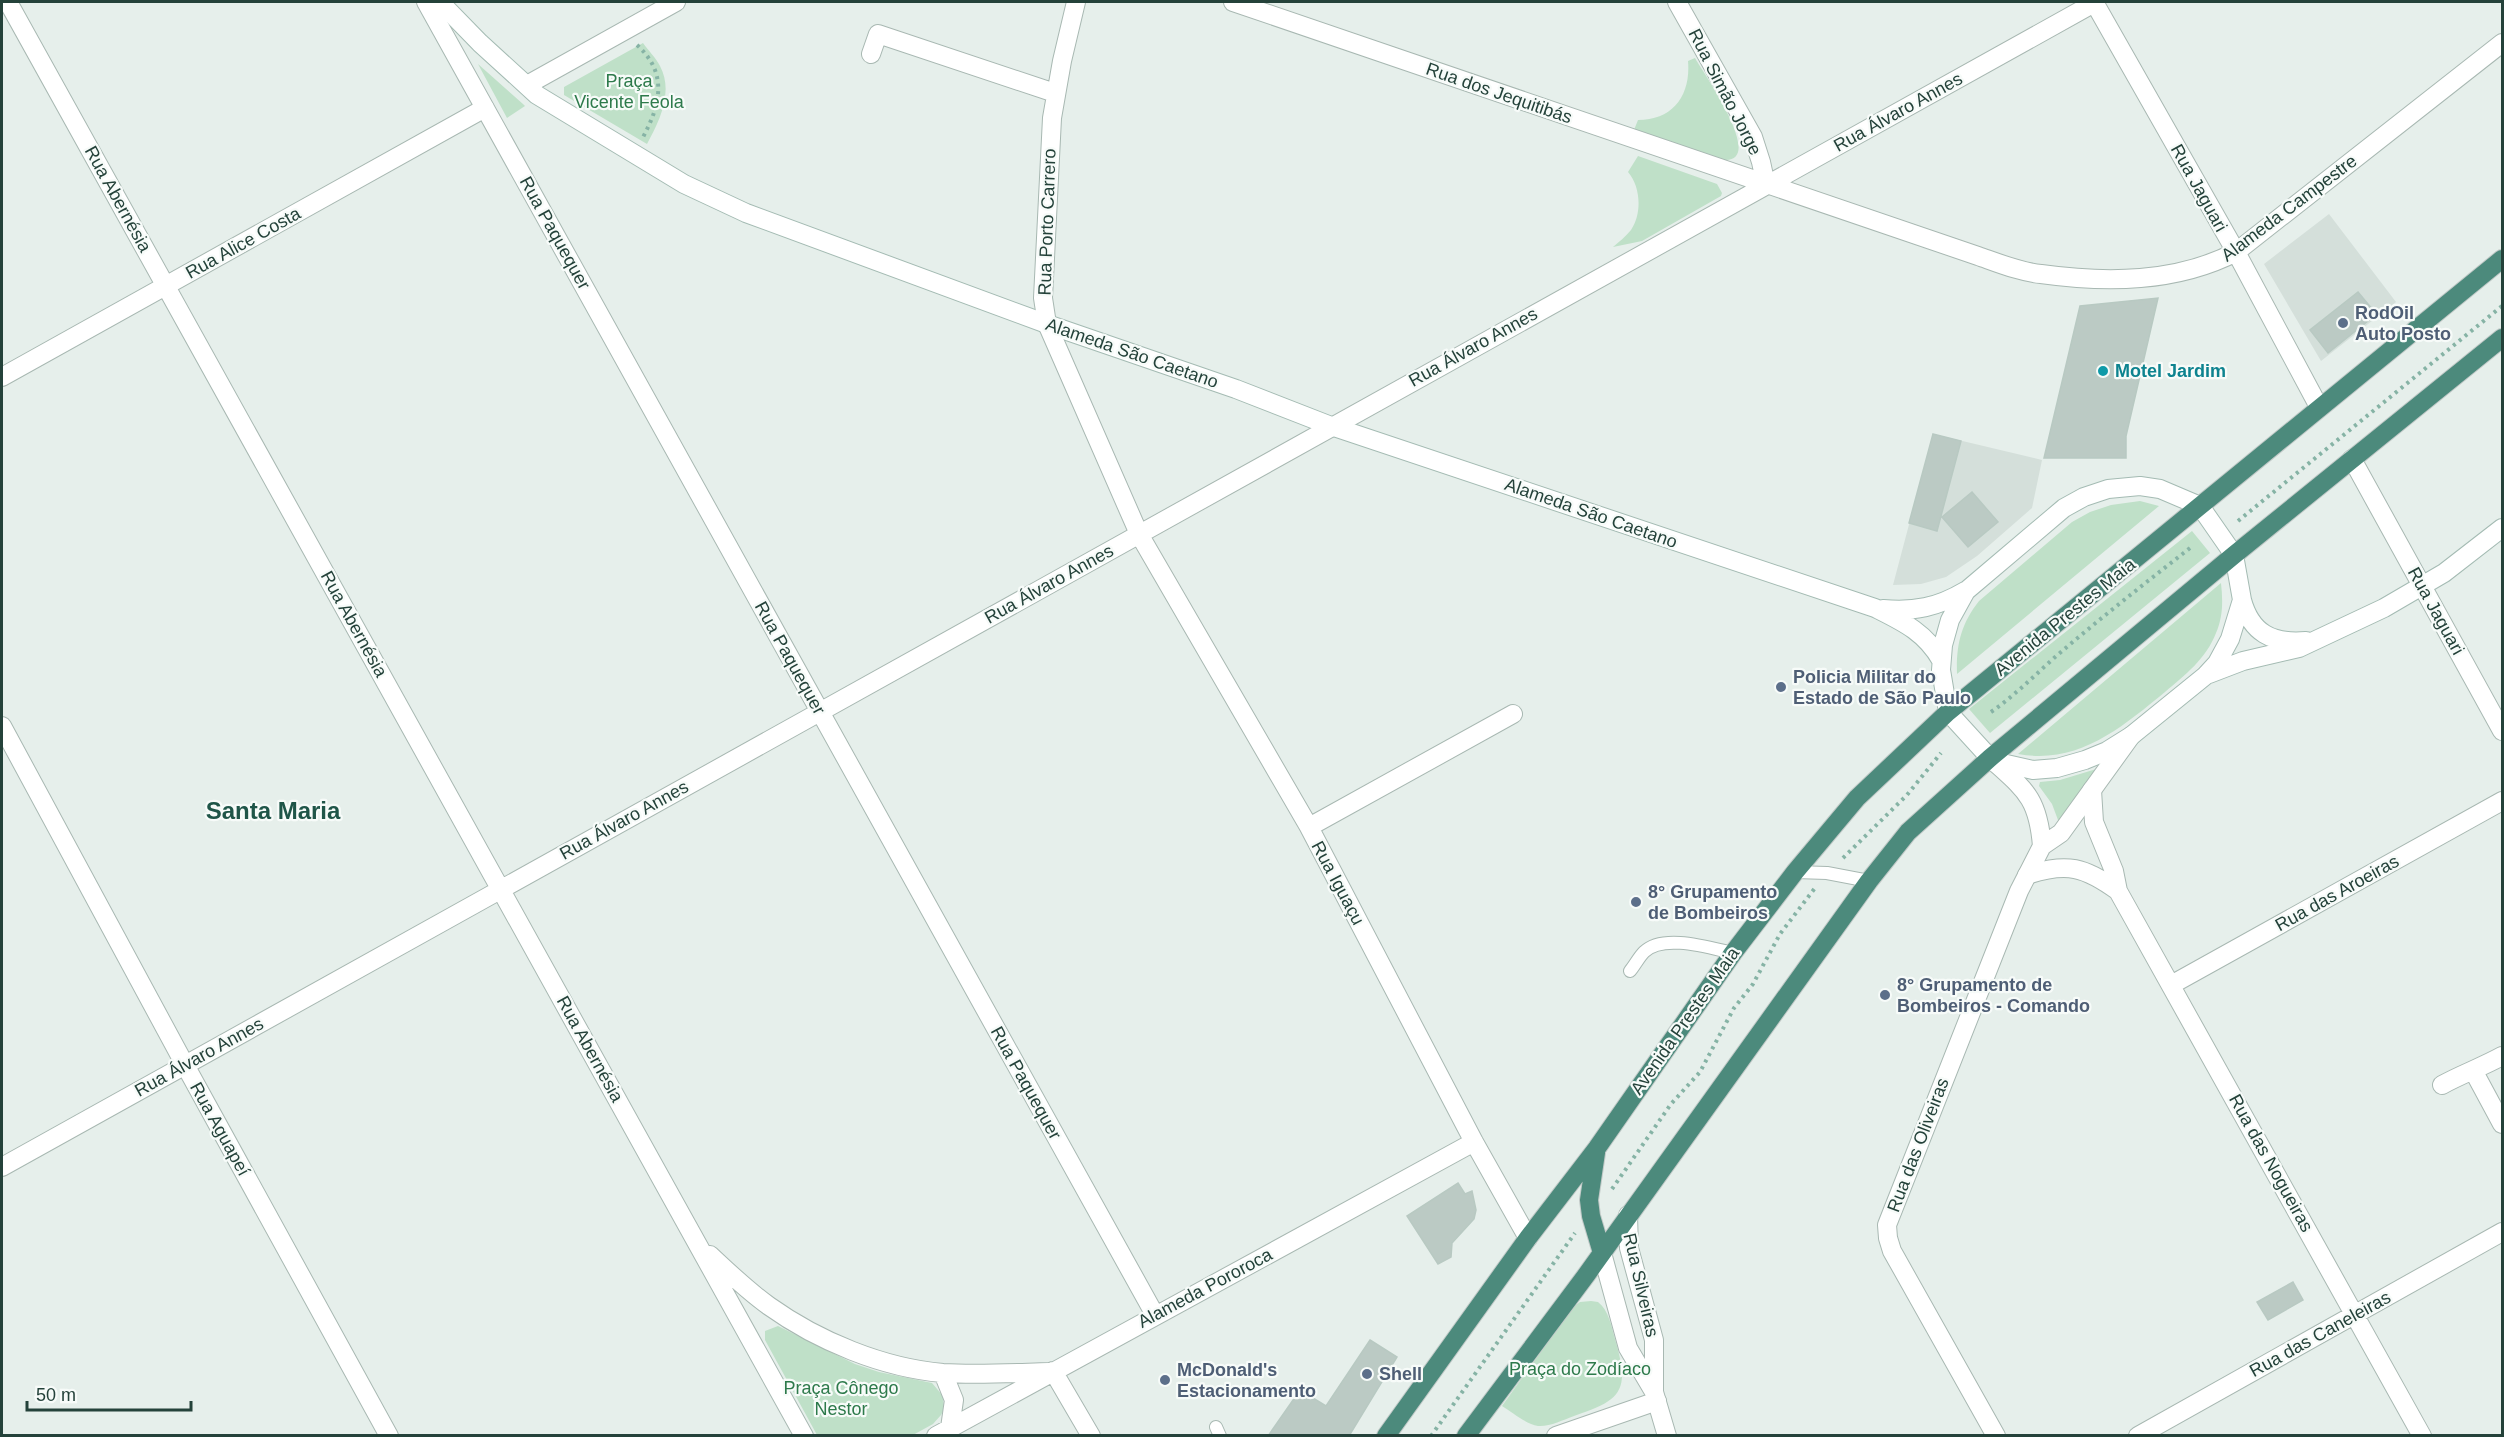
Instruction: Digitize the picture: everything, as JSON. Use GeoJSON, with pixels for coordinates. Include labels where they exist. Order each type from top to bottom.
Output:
{"type":"FeatureCollection","features":[{"type":"Feature","properties":{"kind":"highway","name":"Avenida Prestes Maia"},"geometry":{"type":"LineString","coordinates":[[1386,1436],[1528,1238],[1597,1148],[1733,953],[1795,872],[1857,798],[1948,712],[2502,259]]}},
{"type":"Feature","properties":{"kind":"highway"},"geometry":{"type":"LineString","coordinates":[[1466,1436],[1602,1253],[1869,881],[1908,832],[1990,758],[2234,555],[2502,338]]}},
{"type":"Feature","properties":{"kind":"highway"},"geometry":{"type":"LineString","coordinates":[[1597,1148],[1586,1220],[1602,1253]]}},
{"type":"Feature","properties":{"kind":"street","name":"Rua Abernésia"},"geometry":{"type":"LineString","coordinates":[[8,2],[700,1246]]}},
{"type":"Feature","properties":{"kind":"street","name":"Rua Paquequer"},"geometry":{"type":"LineString","coordinates":[[426,2],[1155,1315]]}},
{"type":"Feature","properties":{"kind":"street","name":"Alameda São Caetano"},"geometry":{"type":"LineString","coordinates":[[440,2],[480,43],[546,101],[684,184],[746,213],[1047,324],[1236,389],[1330,426],[1875,608],[1919,632],[1930,643],[1941,660]]}},
{"type":"Feature","properties":{"kind":"street"},"geometry":{"type":"LineString","coordinates":[[527,85],[676,2]]}},
{"type":"Feature","properties":{"kind":"street","name":"Rua Porto Carrero"},"geometry":{"type":"LineString","coordinates":[[1076,2],[1055,93],[1052,118],[1043,298],[1047,324],[1139,534]]}},
{"type":"Feature","properties":{"kind":"street","name":"Rua dos Jequitibás"},"geometry":{"type":"LineString","coordinates":[[1233,2],[1766,185]]}},
{"type":"Feature","properties":{"kind":"street","name":"Rua Simão Jorge"},"geometry":{"type":"LineString","coordinates":[[1677,2],[1753,137],[1766,185]]}},
{"type":"Feature","properties":{"kind":"street","name":"Rua Álvaro Annes"},"geometry":{"type":"LineString","coordinates":[[2,1167],[2095,2]]}},
{"type":"Feature","properties":{"kind":"street","name":"Rua Jaguari"},"geometry":{"type":"LineString","coordinates":[[2095,2],[2236,252],[2319,407]]}},
{"type":"Feature","properties":{"kind":"street"},"geometry":{"type":"LineString","coordinates":[[871,54],[878,34],[1055,93]]}},
{"type":"Feature","properties":{"kind":"street","name":"Alameda Campestre"},"geometry":{"type":"LineString","coordinates":[[1766,185],[1978,256],[2040,274],[2107,279],[2141,278],[2200,268],[2236,252],[2502,43]]}},
{"type":"Feature","properties":{"kind":"street","name":"Rua Alice Costa"},"geometry":{"type":"LineString","coordinates":[[2,377],[485,108]]}},
{"type":"Feature","properties":{"kind":"street","name":"Rua Jaguari"},"geometry":{"type":"LineString","coordinates":[[2352,459],[2502,732]]}},
{"type":"Feature","properties":{"kind":"street"},"geometry":{"type":"LineString","coordinates":[[2042,846],[2040,825],[2032,800],[1948,712],[1941,660],[1944,636],[1966,591],[2064,508],[2084,497],[2108,489],[2140,486],[2160,489],[2200,506],[2234,555],[2247,615],[2264,634],[2295,642],[2315,640]]}},
{"type":"Feature","properties":{"kind":"street"},"geometry":{"type":"LineString","coordinates":[[2205,676],[2242,661],[2299,648],[2384,608],[2467,557],[2502,528]]}},
{"type":"Feature","properties":{"kind":"street","name":"Rua Iguaçu"},"geometry":{"type":"LineString","coordinates":[[1139,534],[1309,827],[1474,1142],[1528,1238]]}},
{"type":"Feature","properties":{"kind":"street","name":"Alameda São Caetano"},"geometry":{"type":"LineString","coordinates":[[1875,608],[1899,610],[1929,608],[1966,591]]}},
{"type":"Feature","properties":{"kind":"street"},"geometry":{"type":"LineString","coordinates":[[1990,758],[2033,770],[2057,768],[2108,751],[2131,736],[2205,676],[2224,652],[2237,620],[2242,600]]}},
{"type":"Feature","properties":{"kind":"street"},"geometry":{"type":"LineString","coordinates":[[1309,827],[1513,714]]}},
{"type":"Feature","properties":{"kind":"street","name":"Rua Aguapeí"},"geometry":{"type":"LineString","coordinates":[[2,726],[389,1436]]}},
{"type":"Feature","properties":{"kind":"street","name":"Rua das Oliveiras"},"geometry":{"type":"LineString","coordinates":[[1996,1436],[1892,1251],[1887,1225],[1987,970],[2027,875],[2042,846],[2061,834],[2131,736]]}},
{"type":"Feature","properties":{"kind":"street","name":"Rua das Nogueiras"},"geometry":{"type":"LineString","coordinates":[[2092,790],[2094,822],[2114,871],[2118,891],[2422,1436]]}},
{"type":"Feature","properties":{"kind":"street","name":"Rua das Aroeiras"},"geometry":{"type":"LineString","coordinates":[[2171,985],[2502,803]]}},
{"type":"Feature","properties":{"kind":"street","name":"Rua das Nogueiras"},"geometry":{"type":"LineString","coordinates":[[2027,875],[2049,868],[2067,867],[2085,870],[2118,891]]}},
{"type":"Feature","properties":{"kind":"street"},"geometry":{"type":"LineString","coordinates":[[2442,1085],[2462,1074],[2474,1072],[2502,1056]]}},
{"type":"Feature","properties":{"kind":"street"},"geometry":{"type":"LineString","coordinates":[[2474,1072],[2502,1124]]}},
{"type":"Feature","properties":{"kind":"street","name":"Alameda Pororoca"},"geometry":{"type":"LineString","coordinates":[[943,1432],[1474,1142]]}},
{"type":"Feature","properties":{"kind":"street","name":"Rua Silveiras"},"geometry":{"type":"LineString","coordinates":[[1628,1215],[1629,1248],[1654,1340],[1656,1397],[1667,1436]]}},
{"type":"Feature","properties":{"kind":"street","name":"Rua das Caneleiras"},"geometry":{"type":"LineString","coordinates":[[2138,1436],[2502,1232]]}},
{"type":"Feature","properties":{"kind":"street"},"geometry":{"type":"LineString","coordinates":[[700,1246],[770,1307],[822,1336],[883,1361],[943,1372],[1053,1371],[1091,1436]]}},
{"type":"Feature","properties":{"kind":"street"},"geometry":{"type":"LineString","coordinates":[[700,1246],[804,1436]]}},
{"type":"Feature","properties":{"kind":"street","name":"Rua Silveiras"},"geometry":{"type":"LineString","coordinates":[[1602,1253],[1628,1348],[1656,1397]]}},
{"type":"Feature","properties":{"kind":"street"},"geometry":{"type":"LineString","coordinates":[[943,1372],[954,1400],[943,1432]]}},
{"type":"Feature","properties":{"kind":"street"},"geometry":{"type":"LineString","coordinates":[[1556,1436],[1656,1397]]}},
{"type":"Feature","properties":{"kind":"lane"},"geometry":{"type":"LineString","coordinates":[[1795,872],[1827,873],[1869,881]]}},
{"type":"Feature","properties":{"kind":"lane"},"geometry":{"type":"LineString","coordinates":[[1630,972],[1645,951],[1655,945],[1673,942],[1733,953]]}},
{"type":"Feature","properties":{"kind":"path"},"geometry":{"type":"LineString","coordinates":[[622,32],[642,49],[652,63],[658,88],[655,116],[633,155]]}},
{"type":"Feature","properties":{"kind":"path"},"geometry":{"type":"LineString","coordinates":[[2238,521],[2502,306]]}},
{"type":"Feature","properties":{"kind":"path"},"geometry":{"type":"LineString","coordinates":[[2231,513],[2244,529]]}},
{"type":"Feature","properties":{"kind":"path"},"geometry":{"type":"LineString","coordinates":[[1991,712],[2016,694],[2104,617],[2190,548]]}},
{"type":"Feature","properties":{"kind":"path"},"geometry":{"type":"LineString","coordinates":[[1431,1436],[1671,1104],[1700,1072],[1734,1008],[1753,984],[1780,934],[1827,873],[1907,795],[1941,753]]}},
{"type":"Feature","properties":{"kind":"shaded area"},"geometry":{"type":"Polygon","coordinates":[[[2329,214],[2396,302],[2321,361],[2264,264],[2329,214]]]}},
{"type":"Feature","properties":{"kind":"shaded area"},"geometry":{"type":"Polygon","coordinates":[[[1933,434],[2042,460],[2032,508],[1977,556],[1946,577],[1921,584],[1893,585],[1933,434]]]}},
{"type":"Feature","properties":{"kind":"green space","name":"Praça Vicente Feola"},"geometry":{"type":"Polygon","coordinates":[[[643,43],[660,66],[666,86],[660,117],[647,144],[564,95],[564,87],[643,43]]]}},
{"type":"Feature","properties":{"kind":"green space"},"geometry":{"type":"Polygon","coordinates":[[[1695,58],[1720,100],[1737,136],[1738,150],[1733,158],[1718,159],[1634,130],[1638,120],[1661,116],[1677,103],[1686,85],[1688,61],[1695,58]]]}},
{"type":"Feature","properties":{"kind":"green space"},"geometry":{"type":"Polygon","coordinates":[[[478,64],[523,104],[525,106],[507,118],[478,64]]]}},
{"type":"Feature","properties":{"kind":"green space"},"geometry":{"type":"Polygon","coordinates":[[[1638,156],[1717,184],[1722,193],[1721,196],[1642,241],[1613,247],[1635,224],[1638,193],[1628,172],[1638,156]]]}},
{"type":"Feature","properties":{"kind":"green space"},"geometry":{"type":"Polygon","coordinates":[[[2140,501],[2159,506],[1957,674],[1957,654],[1961,635],[1979,601],[2072,522],[2090,512],[2111,505],[2140,501]]]}},
{"type":"Feature","properties":{"kind":"green space"},"geometry":{"type":"Polygon","coordinates":[[[2192,531],[2210,553],[1990,733],[1969,709],[2192,531]]]}},
{"type":"Feature","properties":{"kind":"green space"},"geometry":{"type":"Polygon","coordinates":[[[2221,583],[2221,615],[2212,642],[2194,666],[2165,692],[2098,741],[2060,754],[2040,756],[2018,754],[2221,583]]]}},
{"type":"Feature","properties":{"kind":"green space"},"geometry":{"type":"Polygon","coordinates":[[[2103,767],[2061,828],[2052,804],[2039,786],[2040,782],[2060,780],[2103,767]]]}},
{"type":"Feature","properties":{"kind":"green space","name":"Praça do Zodíaco"},"geometry":{"type":"Polygon","coordinates":[[[1580,1302],[1598,1302],[1602,1306],[1611,1324],[1622,1370],[1622,1382],[1618,1391],[1612,1398],[1590,1410],[1542,1426],[1529,1423],[1502,1406],[1573,1307],[1580,1302]]]}},
{"type":"Feature","properties":{"kind":"green space","name":"Praça Cônego Nestor"},"geometry":{"type":"Polygon","coordinates":[[[778,1326],[855,1364],[879,1372],[932,1383],[943,1396],[944,1409],[941,1415],[933,1424],[913,1435],[817,1435],[765,1340],[765,1331],[778,1326]]]}},
{"type":"Feature","properties":{"kind":"building","name":"RodOil Auto Posto"},"geometry":{"type":"Polygon","coordinates":[[[2358,292],[2373,310],[2373,317],[2328,353],[2310,330],[2358,292]]]}},
{"type":"Feature","properties":{"kind":"building","name":"Motel Jardim"},"geometry":{"type":"Polygon","coordinates":[[[2158,298],[2126,436],[2126,458],[2044,458],[2080,306],[2158,298]]]}},
{"type":"Feature","properties":{"kind":"building"},"geometry":{"type":"Polygon","coordinates":[[[1933,434],[1961,441],[1937,531],[1909,523],[1933,434]]]}},
{"type":"Feature","properties":{"kind":"building"},"geometry":{"type":"Polygon","coordinates":[[[1972,492],[1998,522],[1968,547],[1942,517],[1972,492]]]}},
{"type":"Feature","properties":{"kind":"building"},"geometry":{"type":"Polygon","coordinates":[[[1458,1183],[1465,1194],[1472,1191],[1476,1210],[1474,1219],[1452,1243],[1451,1257],[1438,1264],[1407,1216],[1458,1183]]]}},
{"type":"Feature","properties":{"kind":"building"},"geometry":{"type":"Polygon","coordinates":[[[2293,1282],[2303,1300],[2268,1320],[2257,1302],[2293,1282]]]}},
{"type":"Feature","properties":{"kind":"building","name":"Shell"},"geometry":{"type":"Polygon","coordinates":[[[1370,1340],[1397,1357],[1349,1436],[1268,1436],[1300,1390],[1326,1406],[1370,1340]]]}},
{"type":"Feature","properties":{"kind":"place","name":"RodOil Auto Posto"},"geometry":{"type":"Point","coordinates":[2343,323]}},
{"type":"Feature","properties":{"kind":"place","name":"Motel Jardim"},"geometry":{"type":"Point","coordinates":[2103,371]}},
{"type":"Feature","properties":{"kind":"place","name":"Policia Militar do Estado de São Paulo"},"geometry":{"type":"Point","coordinates":[1781,687]}},
{"type":"Feature","properties":{"kind":"place","name":"8° Grupamento de Bombeiros"},"geometry":{"type":"Point","coordinates":[1636,902]}},
{"type":"Feature","properties":{"kind":"place","name":"8° Grupamento de Bombeiros - Comando"},"geometry":{"type":"Point","coordinates":[1885,995]}},
{"type":"Feature","properties":{"kind":"place","name":"Shell"},"geometry":{"type":"Point","coordinates":[1367,1374]}},
{"type":"Feature","properties":{"kind":"place","name":"McDonald's Estacionamento"},"geometry":{"type":"Point","coordinates":[1165,1380]}},
{"type":"Feature","properties":{"kind":"district","name":"Santa Maria"},"geometry":{"type":"Point","coordinates":[273,811]}}]}
